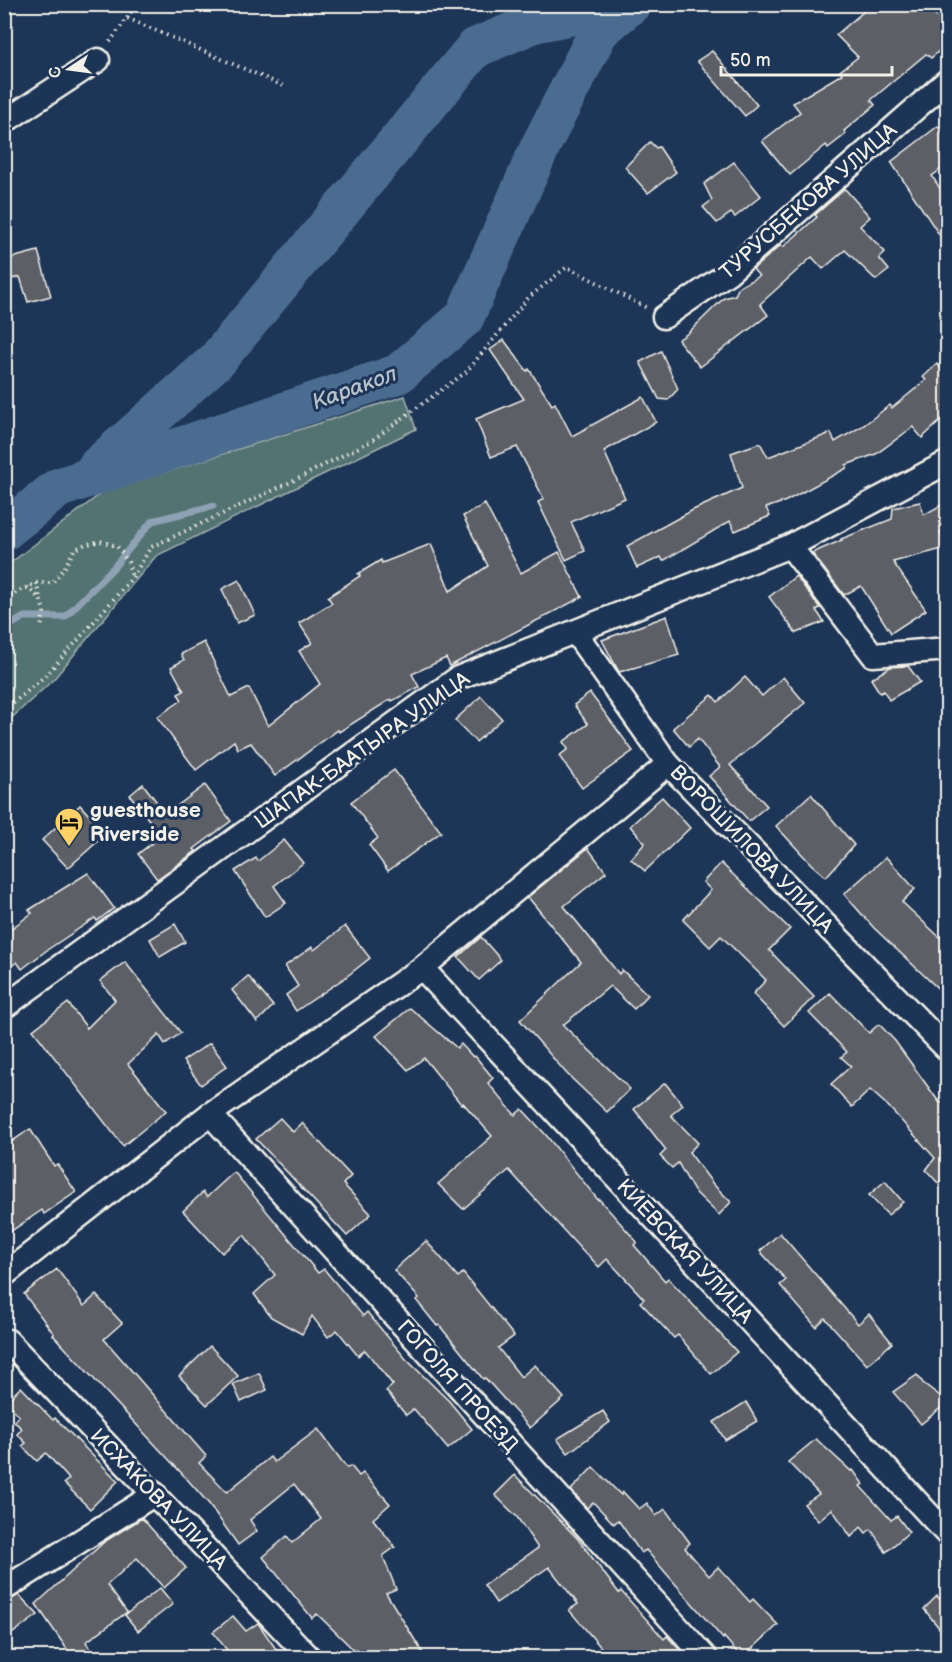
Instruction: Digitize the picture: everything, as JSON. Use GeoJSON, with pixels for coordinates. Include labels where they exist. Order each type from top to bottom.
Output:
{"type":"FeatureCollection","features":[{"type":"Feature","properties":{"kind":"street"},"geometry":{"type":"LineString","coordinates":[[4,122],[98,60]]}},
{"type":"Feature","properties":{"kind":"street","name":"ТУРУСБЕКОВА УЛИЦА"},"geometry":{"type":"LineString","coordinates":[[664,317],[728,273],[948,80]]}},
{"type":"Feature","properties":{"kind":"street","name":"ШАПАК-БААТЫРА УЛИЦА"},"geometry":{"type":"LineString","coordinates":[[4,1006],[458,678],[790,546],[948,462]]}},
{"type":"Feature","properties":{"kind":"street"},"geometry":{"type":"LineString","coordinates":[[790,546],[873,655],[948,649]]}},
{"type":"Feature","properties":{"kind":"street","name":"ВОРОШИЛОВА УЛИЦА"},"geometry":{"type":"LineString","coordinates":[[576,632],[668,764],[948,1050]]}},
{"type":"Feature","properties":{"kind":"street"},"geometry":{"type":"LineString","coordinates":[[4,1275],[210,1114],[423,968],[668,764]]}},
{"type":"Feature","properties":{"kind":"street","name":"КИЕВСКАЯ УЛИЦА"},"geometry":{"type":"LineString","coordinates":[[423,968],[948,1535]]}},
{"type":"Feature","properties":{"kind":"street","name":"ГОГОЛЯ ПРОЕЗД"},"geometry":{"type":"LineString","coordinates":[[210,1114],[706,1658]]}},
{"type":"Feature","properties":{"kind":"street","name":"ИСХАКОВА УЛИЦА"},"geometry":{"type":"LineString","coordinates":[[6,1340],[310,1658]]}},
{"type":"Feature","properties":{"kind":"street"},"geometry":{"type":"LineString","coordinates":[[4,1589],[154,1494]]}},
{"type":"Feature","properties":{"kind":"path"},"geometry":{"type":"LineString","coordinates":[[98,60],[136,4]]}},
{"type":"Feature","properties":{"kind":"path"},"geometry":{"type":"LineString","coordinates":[[127,18],[286,87]]}},
{"type":"Feature","properties":{"kind":"path"},"geometry":{"type":"LineString","coordinates":[[4,711],[45,676],[132,578],[151,547],[293,481],[371,441],[466,372],[529,297],[567,267],[664,317]]}},
{"type":"Feature","properties":{"kind":"path"},"geometry":{"type":"LineString","coordinates":[[4,599],[36,583],[52,583],[64,569],[74,550],[100,541],[117,546],[128,562],[132,578]]}},
{"type":"Feature","properties":{"kind":"path"},"geometry":{"type":"LineString","coordinates":[[36,583],[44,612],[41,628]]}},
{"type":"Feature","properties":{"kind":"path"},"geometry":{"type":"LineString","coordinates":[[27,587],[41,600]]}},
{"type":"Feature","properties":{"kind":"green space"},"geometry":{"type":"Polygon","coordinates":[[[405,396],[416,429],[156,556],[53,680],[5,724],[5,567],[103,492],[405,396]]]}},
{"type":"Feature","properties":{"kind":"building"},"geometry":{"type":"Polygon","coordinates":[[[881,4],[924,4],[948,28],[948,43],[931,58],[926,54],[871,100],[875,105],[844,131],[846,134],[828,148],[826,145],[790,175],[762,141],[800,112],[793,103],[842,74],[840,71],[858,57],[836,35],[869,7],[881,4]]]}},
{"type":"Feature","properties":{"kind":"building"},"geometry":{"type":"Polygon","coordinates":[[[712,51],[757,105],[745,116],[697,61],[712,51]]]}},
{"type":"Feature","properties":{"kind":"building"},"geometry":{"type":"Polygon","coordinates":[[[938,126],[948,142],[948,164],[932,176],[948,201],[948,248],[891,162],[938,126]]]}},
{"type":"Feature","properties":{"kind":"building"},"geometry":{"type":"Polygon","coordinates":[[[650,142],[656,148],[659,147],[676,172],[648,193],[625,167],[650,142]]]}},
{"type":"Feature","properties":{"kind":"building"},"geometry":{"type":"Polygon","coordinates":[[[734,162],[761,196],[735,217],[731,213],[717,223],[703,207],[712,200],[704,184],[734,162]]]}},
{"type":"Feature","properties":{"kind":"building"},"geometry":{"type":"Polygon","coordinates":[[[845,189],[870,217],[860,226],[885,252],[879,258],[889,270],[876,280],[845,250],[823,269],[812,257],[760,304],[768,315],[700,367],[678,340],[724,298],[735,295],[739,287],[759,276],[753,269],[781,245],[783,247],[845,189]]]}},
{"type":"Feature","properties":{"kind":"building"},"geometry":{"type":"Polygon","coordinates":[[[38,251],[51,296],[28,302],[20,277],[7,280],[4,260],[38,251]]]}},
{"type":"Feature","properties":{"kind":"building"},"geometry":{"type":"Polygon","coordinates":[[[504,340],[527,371],[529,369],[552,405],[555,403],[572,436],[643,397],[656,422],[604,451],[625,498],[571,522],[585,551],[566,560],[538,502],[544,499],[517,447],[491,457],[476,419],[524,399],[490,350],[504,340]]]}},
{"type":"Feature","properties":{"kind":"building"},"geometry":{"type":"Polygon","coordinates":[[[661,351],[678,389],[668,400],[659,399],[640,362],[661,351]]]}},
{"type":"Feature","properties":{"kind":"building"},"geometry":{"type":"Polygon","coordinates":[[[937,364],[948,375],[948,414],[922,438],[913,427],[876,454],[846,465],[847,468],[786,501],[766,508],[770,516],[735,531],[730,521],[663,561],[661,557],[637,568],[627,546],[693,510],[742,488],[731,453],[760,443],[768,457],[831,433],[835,442],[864,425],[890,405],[892,408],[926,380],[923,377],[937,364]]]}},
{"type":"Feature","properties":{"kind":"building"},"geometry":{"type":"Polygon","coordinates":[[[948,501],[948,527],[940,532],[946,548],[893,562],[926,610],[891,633],[861,586],[844,595],[812,553],[892,519],[893,508],[920,502],[924,515],[948,501]]]}},
{"type":"Feature","properties":{"kind":"building"},"geometry":{"type":"Polygon","coordinates":[[[485,504],[521,573],[559,552],[582,597],[450,666],[446,658],[412,674],[419,687],[392,701],[391,699],[339,732],[338,730],[275,776],[251,743],[238,749],[234,741],[196,770],[157,717],[182,700],[178,694],[184,691],[171,667],[184,660],[181,654],[204,642],[231,697],[249,688],[268,726],[320,684],[299,651],[312,643],[299,623],[332,603],[328,597],[381,560],[382,563],[431,544],[450,591],[488,566],[463,516],[485,504]]]}},
{"type":"Feature","properties":{"kind":"building"},"geometry":{"type":"Polygon","coordinates":[[[796,576],[820,608],[816,610],[824,622],[796,633],[769,597],[796,576]]]}},
{"type":"Feature","properties":{"kind":"building"},"geometry":{"type":"Polygon","coordinates":[[[239,580],[255,615],[237,623],[222,589],[239,580]]]}},
{"type":"Feature","properties":{"kind":"building"},"geometry":{"type":"Polygon","coordinates":[[[667,616],[679,655],[619,672],[602,640],[667,616]]]}},
{"type":"Feature","properties":{"kind":"building"},"geometry":{"type":"Polygon","coordinates":[[[908,666],[920,682],[889,700],[884,691],[880,693],[871,679],[890,667],[908,666]]]}},
{"type":"Feature","properties":{"kind":"building"},"geometry":{"type":"Polygon","coordinates":[[[745,677],[762,696],[783,677],[805,703],[730,765],[767,806],[749,821],[709,776],[720,767],[698,739],[689,747],[673,728],[712,695],[718,702],[745,677]]]}},
{"type":"Feature","properties":{"kind":"building"},"geometry":{"type":"Polygon","coordinates":[[[590,693],[633,751],[582,788],[559,756],[568,749],[563,742],[588,724],[574,705],[590,693]]]}},
{"type":"Feature","properties":{"kind":"building"},"geometry":{"type":"Polygon","coordinates":[[[481,696],[502,719],[476,742],[455,720],[481,696]]]}},
{"type":"Feature","properties":{"kind":"building"},"geometry":{"type":"Polygon","coordinates":[[[394,770],[441,832],[388,871],[369,845],[378,838],[351,802],[394,770]]]}},
{"type":"Feature","properties":{"kind":"building"},"geometry":{"type":"Polygon","coordinates":[[[143,784],[166,814],[205,785],[231,821],[194,849],[196,851],[157,879],[138,854],[152,843],[146,835],[155,828],[130,795],[143,784]]]}},
{"type":"Feature","properties":{"kind":"building"},"geometry":{"type":"Polygon","coordinates":[[[811,794],[854,845],[826,877],[776,826],[811,794]]]}},
{"type":"Feature","properties":{"kind":"building"},"geometry":{"type":"Polygon","coordinates":[[[662,797],[690,828],[645,871],[631,859],[645,843],[630,826],[662,797]]]}},
{"type":"Feature","properties":{"kind":"building"},"geometry":{"type":"Polygon","coordinates":[[[80,805],[106,834],[68,868],[42,840],[80,805]]]}},
{"type":"Feature","properties":{"kind":"building"},"geometry":{"type":"Polygon","coordinates":[[[284,840],[303,863],[274,886],[286,903],[265,917],[235,871],[256,858],[258,861],[284,840]]]}},
{"type":"Feature","properties":{"kind":"building"},"geometry":{"type":"Polygon","coordinates":[[[588,848],[606,872],[564,906],[619,974],[622,970],[648,995],[634,1009],[610,986],[563,1025],[630,1089],[607,1112],[567,1074],[520,1020],[581,962],[528,897],[588,848]]]}},
{"type":"Feature","properties":{"kind":"building"},"geometry":{"type":"Polygon","coordinates":[[[886,857],[915,889],[902,902],[948,945],[948,998],[874,928],[844,894],[886,857]]]}},
{"type":"Feature","properties":{"kind":"building"},"geometry":{"type":"Polygon","coordinates":[[[721,863],[790,929],[769,950],[814,997],[784,1026],[753,994],[766,980],[721,936],[710,947],[683,920],[711,890],[703,882],[721,863]]]}},
{"type":"Feature","properties":{"kind":"building"},"geometry":{"type":"Polygon","coordinates":[[[88,873],[114,908],[97,921],[95,918],[22,969],[17,962],[4,971],[4,934],[32,913],[29,910],[88,873]]]}},
{"type":"Feature","properties":{"kind":"building"},"geometry":{"type":"Polygon","coordinates":[[[175,924],[185,942],[160,957],[150,939],[175,924]]]}},
{"type":"Feature","properties":{"kind":"building"},"geometry":{"type":"Polygon","coordinates":[[[345,926],[370,958],[296,1011],[286,995],[298,986],[285,966],[312,947],[314,950],[345,926]]]}},
{"type":"Feature","properties":{"kind":"building"},"geometry":{"type":"Polygon","coordinates":[[[481,937],[501,960],[479,980],[458,957],[481,937]]]}},
{"type":"Feature","properties":{"kind":"building"},"geometry":{"type":"Polygon","coordinates":[[[125,962],[181,1033],[165,1044],[159,1035],[128,1064],[166,1111],[123,1146],[33,1030],[68,1003],[87,1028],[115,1000],[100,981],[125,962]]]}},
{"type":"Feature","properties":{"kind":"building"},"geometry":{"type":"Polygon","coordinates":[[[248,976],[273,1006],[257,1022],[232,990],[248,976]]]}},
{"type":"Feature","properties":{"kind":"building"},"geometry":{"type":"Polygon","coordinates":[[[830,993],[869,1033],[879,1024],[895,1041],[939,1102],[948,1104],[948,1174],[938,1183],[926,1170],[935,1158],[888,1106],[870,1090],[852,1107],[831,1084],[851,1066],[841,1057],[847,1052],[809,1013],[830,993]]]}},
{"type":"Feature","properties":{"kind":"building"},"geometry":{"type":"Polygon","coordinates":[[[410,1008],[457,1048],[461,1044],[473,1057],[475,1056],[493,1078],[488,1083],[515,1115],[522,1109],[598,1200],[637,1242],[634,1245],[665,1281],[668,1278],[737,1352],[711,1374],[678,1335],[674,1338],[640,1302],[644,1299],[607,1259],[599,1267],[509,1170],[463,1209],[438,1184],[492,1136],[463,1103],[461,1104],[424,1058],[408,1070],[376,1036],[410,1008]]]}},
{"type":"Feature","properties":{"kind":"building"},"geometry":{"type":"Polygon","coordinates":[[[210,1043],[227,1066],[201,1085],[183,1061],[210,1043]]]}},
{"type":"Feature","properties":{"kind":"building"},"geometry":{"type":"Polygon","coordinates":[[[665,1083],[683,1105],[671,1115],[698,1143],[689,1152],[713,1184],[731,1202],[719,1215],[694,1191],[678,1163],[672,1168],[660,1156],[666,1150],[634,1109],[665,1083]]]}},
{"type":"Feature","properties":{"kind":"building"},"geometry":{"type":"Polygon","coordinates":[[[280,1118],[293,1132],[302,1123],[351,1176],[343,1184],[371,1214],[347,1236],[256,1139],[280,1118]]]}},
{"type":"Feature","properties":{"kind":"building"},"geometry":{"type":"Polygon","coordinates":[[[30,1129],[54,1166],[57,1164],[76,1192],[44,1214],[42,1210],[4,1236],[4,1147],[30,1129]]]}},
{"type":"Feature","properties":{"kind":"building"},"geometry":{"type":"Polygon","coordinates":[[[234,1172],[318,1273],[324,1269],[363,1316],[367,1312],[406,1359],[449,1401],[472,1429],[448,1449],[414,1409],[406,1415],[386,1391],[393,1385],[365,1350],[358,1356],[337,1330],[328,1337],[312,1316],[302,1334],[271,1317],[254,1294],[275,1275],[244,1235],[222,1253],[183,1211],[203,1192],[207,1197],[234,1172]]]}},
{"type":"Feature","properties":{"kind":"building"},"geometry":{"type":"Polygon","coordinates":[[[885,1181],[903,1202],[888,1215],[869,1195],[885,1181]]]}},
{"type":"Feature","properties":{"kind":"building"},"geometry":{"type":"Polygon","coordinates":[[[780,1233],[858,1324],[869,1314],[892,1343],[867,1365],[825,1318],[816,1327],[780,1285],[786,1280],[760,1251],[780,1233]]]}},
{"type":"Feature","properties":{"kind":"building"},"geometry":{"type":"Polygon","coordinates":[[[426,1241],[458,1277],[463,1273],[514,1336],[498,1348],[521,1377],[535,1365],[564,1398],[530,1428],[485,1378],[483,1379],[439,1325],[437,1326],[416,1300],[419,1298],[394,1270],[426,1241]]]}},
{"type":"Feature","properties":{"kind":"building"},"geometry":{"type":"Polygon","coordinates":[[[57,1269],[84,1306],[96,1295],[122,1323],[104,1339],[206,1456],[199,1463],[227,1492],[270,1457],[274,1462],[318,1429],[347,1468],[351,1466],[359,1476],[363,1473],[390,1504],[373,1519],[395,1547],[383,1556],[396,1589],[386,1593],[426,1658],[362,1658],[317,1614],[312,1618],[263,1557],[287,1536],[292,1543],[321,1519],[294,1484],[250,1520],[257,1531],[238,1545],[209,1504],[187,1479],[53,1335],[24,1294],[57,1269]]]}},
{"type":"Feature","properties":{"kind":"building"},"geometry":{"type":"Polygon","coordinates":[[[210,1346],[238,1376],[207,1405],[179,1376],[210,1346]]]}},
{"type":"Feature","properties":{"kind":"building"},"geometry":{"type":"Polygon","coordinates":[[[259,1373],[267,1390],[241,1402],[233,1384],[259,1373]]]}},
{"type":"Feature","properties":{"kind":"building"},"geometry":{"type":"Polygon","coordinates":[[[917,1375],[923,1383],[948,1402],[921,1424],[893,1392],[917,1375]]]}},
{"type":"Feature","properties":{"kind":"building"},"geometry":{"type":"Polygon","coordinates":[[[21,1387],[118,1481],[90,1509],[64,1483],[69,1479],[46,1453],[37,1461],[22,1446],[26,1443],[17,1434],[22,1429],[14,1421],[19,1416],[6,1402],[21,1387]]]}},
{"type":"Feature","properties":{"kind":"building"},"geometry":{"type":"Polygon","coordinates":[[[746,1402],[757,1421],[725,1440],[714,1422],[746,1402]]]}},
{"type":"Feature","properties":{"kind":"building"},"geometry":{"type":"Polygon","coordinates":[[[603,1411],[610,1422],[568,1453],[557,1439],[603,1411]]]}},
{"type":"Feature","properties":{"kind":"building"},"geometry":{"type":"Polygon","coordinates":[[[816,1439],[851,1471],[853,1470],[863,1484],[860,1486],[891,1520],[897,1516],[909,1532],[886,1552],[871,1529],[866,1533],[861,1527],[851,1537],[832,1509],[818,1521],[804,1504],[819,1494],[788,1462],[816,1439]]]}},
{"type":"Feature","properties":{"kind":"building"},"geometry":{"type":"Polygon","coordinates":[[[593,1467],[639,1509],[647,1503],[656,1516],[665,1509],[690,1543],[685,1548],[709,1576],[718,1567],[750,1602],[753,1599],[778,1625],[742,1658],[646,1550],[641,1553],[618,1520],[614,1524],[593,1502],[587,1508],[571,1490],[593,1467]]]}},
{"type":"Feature","properties":{"kind":"building"},"geometry":{"type":"Polygon","coordinates":[[[515,1475],[578,1539],[619,1593],[621,1591],[664,1639],[667,1636],[687,1658],[610,1658],[569,1610],[578,1604],[549,1567],[496,1603],[484,1585],[538,1548],[517,1517],[495,1495],[515,1475]]]}},
{"type":"Feature","properties":{"kind":"building"},"geometry":{"type":"Polygon","coordinates":[[[142,1518],[186,1568],[164,1588],[137,1558],[107,1585],[127,1612],[86,1642],[97,1658],[73,1658],[36,1604],[104,1542],[142,1518]]]}},
{"type":"Feature","properties":{"kind":"building"},"geometry":{"type":"Polygon","coordinates":[[[160,1588],[173,1604],[138,1631],[125,1615],[160,1588]]]}},
{"type":"Feature","properties":{"kind":"building"},"geometry":{"type":"Polygon","coordinates":[[[19,1595],[38,1615],[13,1633],[4,1622],[4,1602],[19,1595]]]}},
{"type":"Feature","properties":{"kind":"building"},"geometry":{"type":"Polygon","coordinates":[[[937,1596],[948,1607],[948,1639],[924,1609],[937,1596]]]}},
{"type":"Feature","properties":{"kind":"building"},"geometry":{"type":"Polygon","coordinates":[[[233,1616],[246,1631],[258,1623],[276,1649],[263,1658],[233,1658],[213,1632],[233,1616]]]}},
{"type":"Feature","properties":{"kind":"waterway"},"geometry":{"type":"LineString","coordinates":[[97,467],[216,361],[475,48],[534,23],[628,4]]}},
{"type":"Feature","properties":{"kind":"waterway","name":"Каракол"},"geometry":{"type":"LineString","coordinates":[[4,531],[58,488],[398,374],[464,318],[541,145],[599,31],[631,4]]}},
{"type":"Feature","properties":{"kind":"waterway"},"geometry":{"type":"LineString","coordinates":[[4,629],[24,617],[65,617],[114,567],[152,521],[213,506]]}},
{"type":"Feature","properties":{"kind":"place","name":"guesthouse Riverside"},"geometry":{"type":"Point","coordinates":[69,848]}}]}
